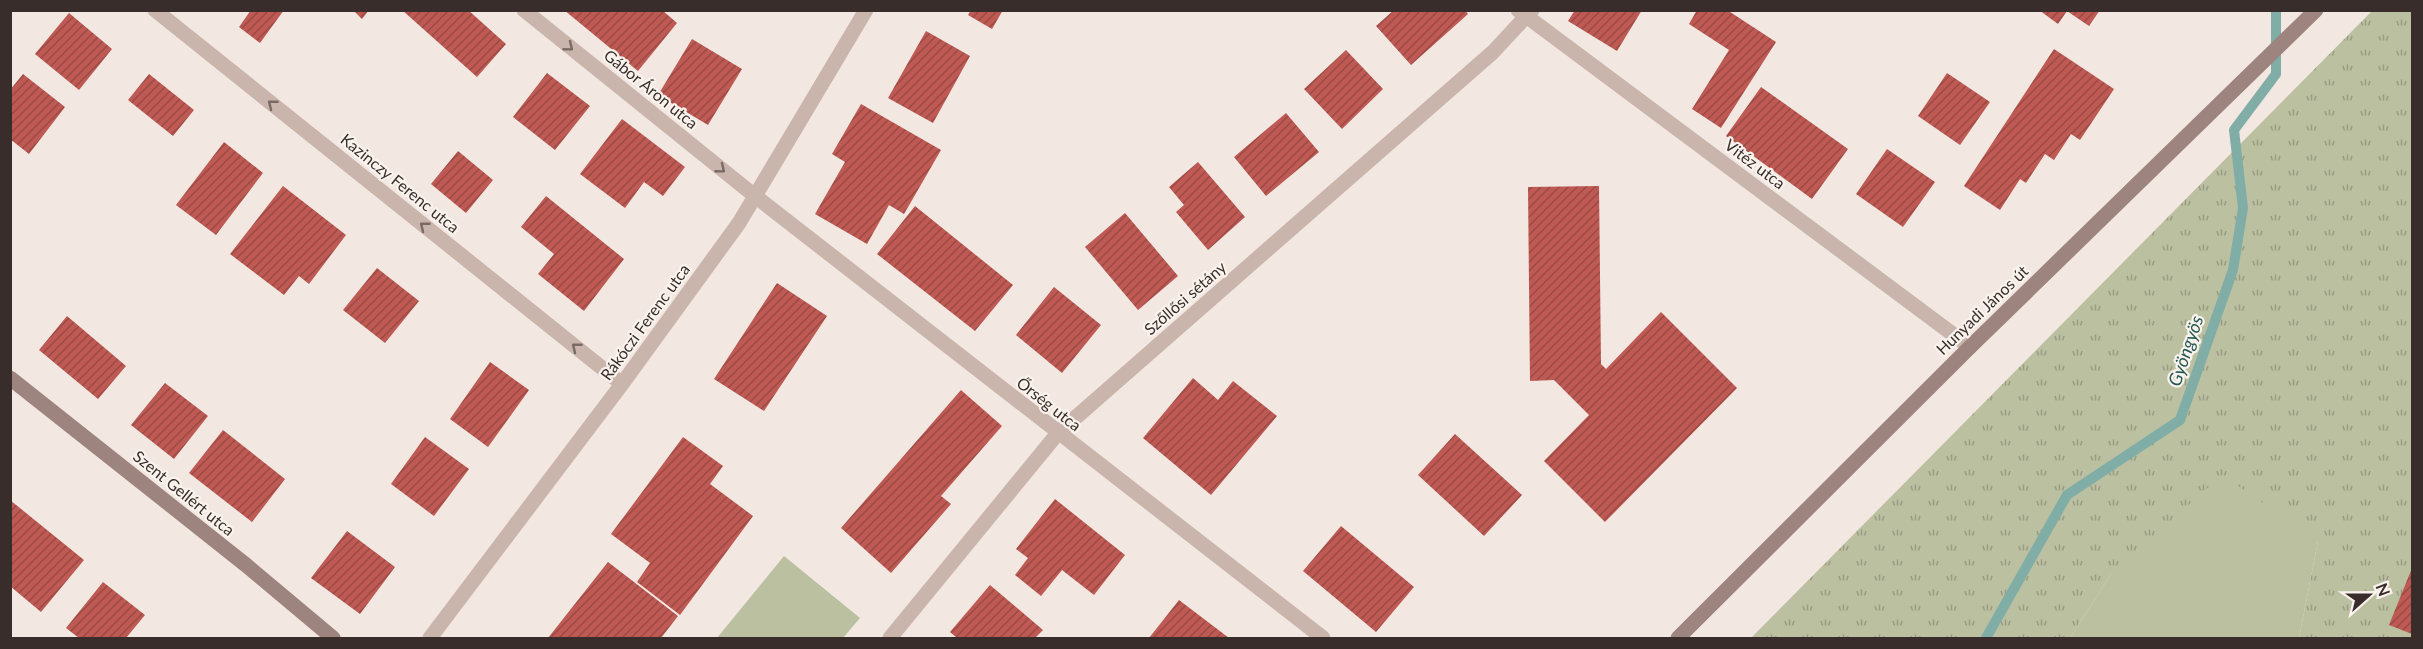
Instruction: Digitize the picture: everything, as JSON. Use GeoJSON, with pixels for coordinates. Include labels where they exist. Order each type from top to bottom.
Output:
{"type":"FeatureCollection","features":[{"type":"Feature","properties":{"kind":"street","name":"Kazinczy Ferenc utca"},"geometry":{"type":"LineString","coordinates":[[155,10],[622,384]]}},
{"type":"Feature","properties":{"kind":"street","name":"Gábor Áron utca"},"geometry":{"type":"LineString","coordinates":[[524,10],[755,196]]}},
{"type":"Feature","properties":{"kind":"street","name":"Rákóczi Ferenc utca"},"geometry":{"type":"LineString","coordinates":[[430,639],[622,384],[739,223],[866,10]]}},
{"type":"Feature","properties":{"kind":"street","name":"Hunyadi János út"},"geometry":{"type":"LineString","coordinates":[[1677,639],[1970,347],[2316,10]]}},
{"type":"Feature","properties":{"kind":"street","name":"Vitéz utca"},"geometry":{"type":"LineString","coordinates":[[1526,13],[1970,347]]}},
{"type":"Feature","properties":{"kind":"street","name":"Szőllősi sétány"},"geometry":{"type":"LineString","coordinates":[[890,639],[1058,433],[1493,52],[1526,13]]}},
{"type":"Feature","properties":{"kind":"street","name":"Őrség utca"},"geometry":{"type":"LineString","coordinates":[[755,196],[1323,639]]}},
{"type":"Feature","properties":{"kind":"street","name":"Szent Gellért utca"},"geometry":{"type":"LineString","coordinates":[[10,378],[246,565],[333,639]]}},
{"type":"Feature","properties":{"kind":"green space"},"geometry":{"type":"Polygon","coordinates":[[[2372,11],[2412,11],[2412,638],[2299,638],[2318,541],[2111,574],[2070,638],[1751,638],[2372,11]]]}},
{"type":"Feature","properties":{"kind":"green space"},"geometry":{"type":"Polygon","coordinates":[[[2222,475],[2318,541],[2299,638],[2070,638],[2111,574],[2222,475]]]}},
{"type":"Feature","properties":{"kind":"green space"},"geometry":{"type":"Polygon","coordinates":[[[784,556],[860,618],[843,638],[717,638],[784,556]]]}},
{"type":"Feature","properties":{"kind":"building"},"geometry":{"type":"Polygon","coordinates":[[[251,10],[284,10],[260,43],[239,27],[251,10]]]}},
{"type":"Feature","properties":{"kind":"building"},"geometry":{"type":"Polygon","coordinates":[[[353,10],[369,10],[362,19],[353,10]]]}},
{"type":"Feature","properties":{"kind":"building"},"geometry":{"type":"Polygon","coordinates":[[[402,10],[468,10],[506,44],[477,77],[402,10]]]}},
{"type":"Feature","properties":{"kind":"building"},"geometry":{"type":"Polygon","coordinates":[[[564,10],[662,10],[677,23],[638,71],[564,10]]]}},
{"type":"Feature","properties":{"kind":"building"},"geometry":{"type":"Polygon","coordinates":[[[971,10],[1003,10],[992,29],[968,15],[971,10]]]}},
{"type":"Feature","properties":{"kind":"building"},"geometry":{"type":"Polygon","coordinates":[[[1394,10],[1465,10],[1468,14],[1411,65],[1376,26],[1394,10]]]}},
{"type":"Feature","properties":{"kind":"building"},"geometry":{"type":"Polygon","coordinates":[[[1575,10],[1642,10],[1617,51],[1568,21],[1575,10]]]}},
{"type":"Feature","properties":{"kind":"building"},"geometry":{"type":"Polygon","coordinates":[[[1697,10],[1727,10],[1776,42],[1721,128],[1692,109],[1729,50],[1689,24],[1697,10]]]}},
{"type":"Feature","properties":{"kind":"building"},"geometry":{"type":"Polygon","coordinates":[[[2039,10],[2100,10],[2089,26],[2067,11],[2058,24],[2039,10]]]}},
{"type":"Feature","properties":{"kind":"building"},"geometry":{"type":"Polygon","coordinates":[[[69,13],[112,49],[79,90],[35,54],[69,13]]]}},
{"type":"Feature","properties":{"kind":"building"},"geometry":{"type":"Polygon","coordinates":[[[926,31],[970,56],[933,123],[888,98],[926,31]]]}},
{"type":"Feature","properties":{"kind":"building"},"geometry":{"type":"Polygon","coordinates":[[[692,39],[742,69],[708,125],[658,95],[692,39]]]}},
{"type":"Feature","properties":{"kind":"building"},"geometry":{"type":"Polygon","coordinates":[[[2054,49],[2114,89],[2080,140],[2071,134],[2054,160],[2045,154],[2026,183],[2020,179],[2000,210],[1964,186],[2054,49]]]}},
{"type":"Feature","properties":{"kind":"building"},"geometry":{"type":"Polygon","coordinates":[[[1346,50],[1383,89],[1342,129],[1304,89],[1346,50]]]}},
{"type":"Feature","properties":{"kind":"building"},"geometry":{"type":"Polygon","coordinates":[[[547,73],[590,106],[555,150],[513,117],[547,73]]]}},
{"type":"Feature","properties":{"kind":"building"},"geometry":{"type":"Polygon","coordinates":[[[1947,73],[1990,102],[1960,145],[1918,116],[1947,73]]]}},
{"type":"Feature","properties":{"kind":"building"},"geometry":{"type":"Polygon","coordinates":[[[23,74],[65,107],[29,154],[10,139],[10,90],[23,74]]]}},
{"type":"Feature","properties":{"kind":"building"},"geometry":{"type":"Polygon","coordinates":[[[149,74],[194,110],[173,136],[128,100],[149,74]]]}},
{"type":"Feature","properties":{"kind":"building"},"geometry":{"type":"Polygon","coordinates":[[[1761,87],[1848,149],[1812,199],[1726,136],[1761,87]]]}},
{"type":"Feature","properties":{"kind":"building"},"geometry":{"type":"Polygon","coordinates":[[[861,104],[941,150],[904,214],[889,205],[867,244],[815,214],[845,162],[832,154],[861,104]]]}},
{"type":"Feature","properties":{"kind":"building"},"geometry":{"type":"Polygon","coordinates":[[[1286,113],[1319,152],[1266,196],[1234,157],[1286,113]]]}},
{"type":"Feature","properties":{"kind":"building"},"geometry":{"type":"Polygon","coordinates":[[[622,119],[685,167],[663,196],[644,182],[625,208],[580,174],[622,119]]]}},
{"type":"Feature","properties":{"kind":"building"},"geometry":{"type":"Polygon","coordinates":[[[224,142],[263,173],[216,235],[176,205],[224,142]]]}},
{"type":"Feature","properties":{"kind":"building"},"geometry":{"type":"Polygon","coordinates":[[[1887,149],[1935,182],[1903,227],[1856,194],[1887,149]]]}},
{"type":"Feature","properties":{"kind":"building"},"geometry":{"type":"Polygon","coordinates":[[[458,151],[493,180],[466,213],[431,184],[458,151]]]}},
{"type":"Feature","properties":{"kind":"building"},"geometry":{"type":"Polygon","coordinates":[[[1198,162],[1245,217],[1208,250],[1176,212],[1184,205],[1169,187],[1198,162]]]}},
{"type":"Feature","properties":{"kind":"building"},"geometry":{"type":"Polygon","coordinates":[[[283,186],[346,235],[309,284],[299,276],[284,295],[230,254],[283,186]]]}},
{"type":"Feature","properties":{"kind":"building"},"geometry":{"type":"Polygon","coordinates":[[[1599,186],[1601,364],[1606,369],[1661,312],[1737,388],[1605,522],[1544,461],[1589,415],[1554,380],[1530,381],[1528,187],[1599,186]]]}},
{"type":"Feature","properties":{"kind":"building"},"geometry":{"type":"Polygon","coordinates":[[[546,196],[624,259],[584,311],[538,274],[554,254],[521,227],[546,196]]]}},
{"type":"Feature","properties":{"kind":"building"},"geometry":{"type":"Polygon","coordinates":[[[915,206],[1013,285],[975,331],[877,254],[915,206]]]}},
{"type":"Feature","properties":{"kind":"building"},"geometry":{"type":"Polygon","coordinates":[[[1125,213],[1178,276],[1138,310],[1085,247],[1125,213]]]}},
{"type":"Feature","properties":{"kind":"building"},"geometry":{"type":"Polygon","coordinates":[[[377,268],[419,301],[385,343],[343,310],[377,268]]]}},
{"type":"Feature","properties":{"kind":"building"},"geometry":{"type":"Polygon","coordinates":[[[777,283],[827,316],[764,411],[714,379],[777,283]]]}},
{"type":"Feature","properties":{"kind":"building"},"geometry":{"type":"Polygon","coordinates":[[[1054,287],[1101,325],[1062,373],[1016,335],[1054,287]]]}},
{"type":"Feature","properties":{"kind":"building"},"geometry":{"type":"Polygon","coordinates":[[[67,316],[126,366],[98,399],[39,350],[67,316]]]}},
{"type":"Feature","properties":{"kind":"building"},"geometry":{"type":"Polygon","coordinates":[[[490,362],[529,390],[488,447],[450,419],[490,362]]]}},
{"type":"Feature","properties":{"kind":"building"},"geometry":{"type":"Polygon","coordinates":[[[1193,378],[1218,400],[1233,381],[1277,416],[1211,495],[1143,438],[1193,378]]]}},
{"type":"Feature","properties":{"kind":"building"},"geometry":{"type":"Polygon","coordinates":[[[165,383],[208,416],[174,459],[131,425],[165,383]]]}},
{"type":"Feature","properties":{"kind":"building"},"geometry":{"type":"Polygon","coordinates":[[[961,390],[1002,426],[941,496],[951,504],[891,573],[841,528],[961,390]]]}},
{"type":"Feature","properties":{"kind":"building"},"geometry":{"type":"Polygon","coordinates":[[[223,430],[285,479],[252,522],[189,473],[223,430]]]}},
{"type":"Feature","properties":{"kind":"building"},"geometry":{"type":"Polygon","coordinates":[[[1455,434],[1522,495],[1484,536],[1418,475],[1455,434]]]}},
{"type":"Feature","properties":{"kind":"building"},"geometry":{"type":"Polygon","coordinates":[[[425,437],[469,469],[434,516],[391,484],[425,437]]]}},
{"type":"Feature","properties":{"kind":"building"},"geometry":{"type":"Polygon","coordinates":[[[683,437],[723,466],[710,484],[753,516],[680,615],[637,582],[650,563],[611,534],[683,437]]]}},
{"type":"Feature","properties":{"kind":"building"},"geometry":{"type":"Polygon","coordinates":[[[1055,499],[1125,555],[1094,595],[1062,570],[1041,596],[1015,575],[1028,558],[1016,549],[1055,499]]]}},
{"type":"Feature","properties":{"kind":"building"},"geometry":{"type":"Polygon","coordinates":[[[10,500],[84,560],[41,612],[10,586],[10,500]]]}},
{"type":"Feature","properties":{"kind":"building"},"geometry":{"type":"Polygon","coordinates":[[[1341,526],[1414,587],[1376,632],[1303,571],[1341,526]]]}},
{"type":"Feature","properties":{"kind":"building"},"geometry":{"type":"Polygon","coordinates":[[[347,531],[395,567],[360,614],[311,578],[347,531]]]}},
{"type":"Feature","properties":{"kind":"building"},"geometry":{"type":"Polygon","coordinates":[[[608,562],[678,616],[661,638],[548,638],[608,562]]]}},
{"type":"Feature","properties":{"kind":"building"},"geometry":{"type":"Polygon","coordinates":[[[2412,568],[2412,634],[2389,625],[2412,568]]]}},
{"type":"Feature","properties":{"kind":"building"},"geometry":{"type":"Polygon","coordinates":[[[103,582],[145,615],[126,638],[79,638],[66,628],[103,582]]]}},
{"type":"Feature","properties":{"kind":"building"},"geometry":{"type":"Polygon","coordinates":[[[990,585],[1043,630],[1035,638],[957,638],[950,632],[990,585]]]}},
{"type":"Feature","properties":{"kind":"building"},"geometry":{"type":"Polygon","coordinates":[[[1179,600],[1229,638],[1149,638],[1179,600]]]}},
{"type":"Feature","properties":{"kind":"waterway","name":"Gyöngyös"},"geometry":{"type":"LineString","coordinates":[[1986,638],[2067,495],[2180,420],[2233,270],[2243,208],[2234,130],[2276,74],[2276,10]]}}]}
